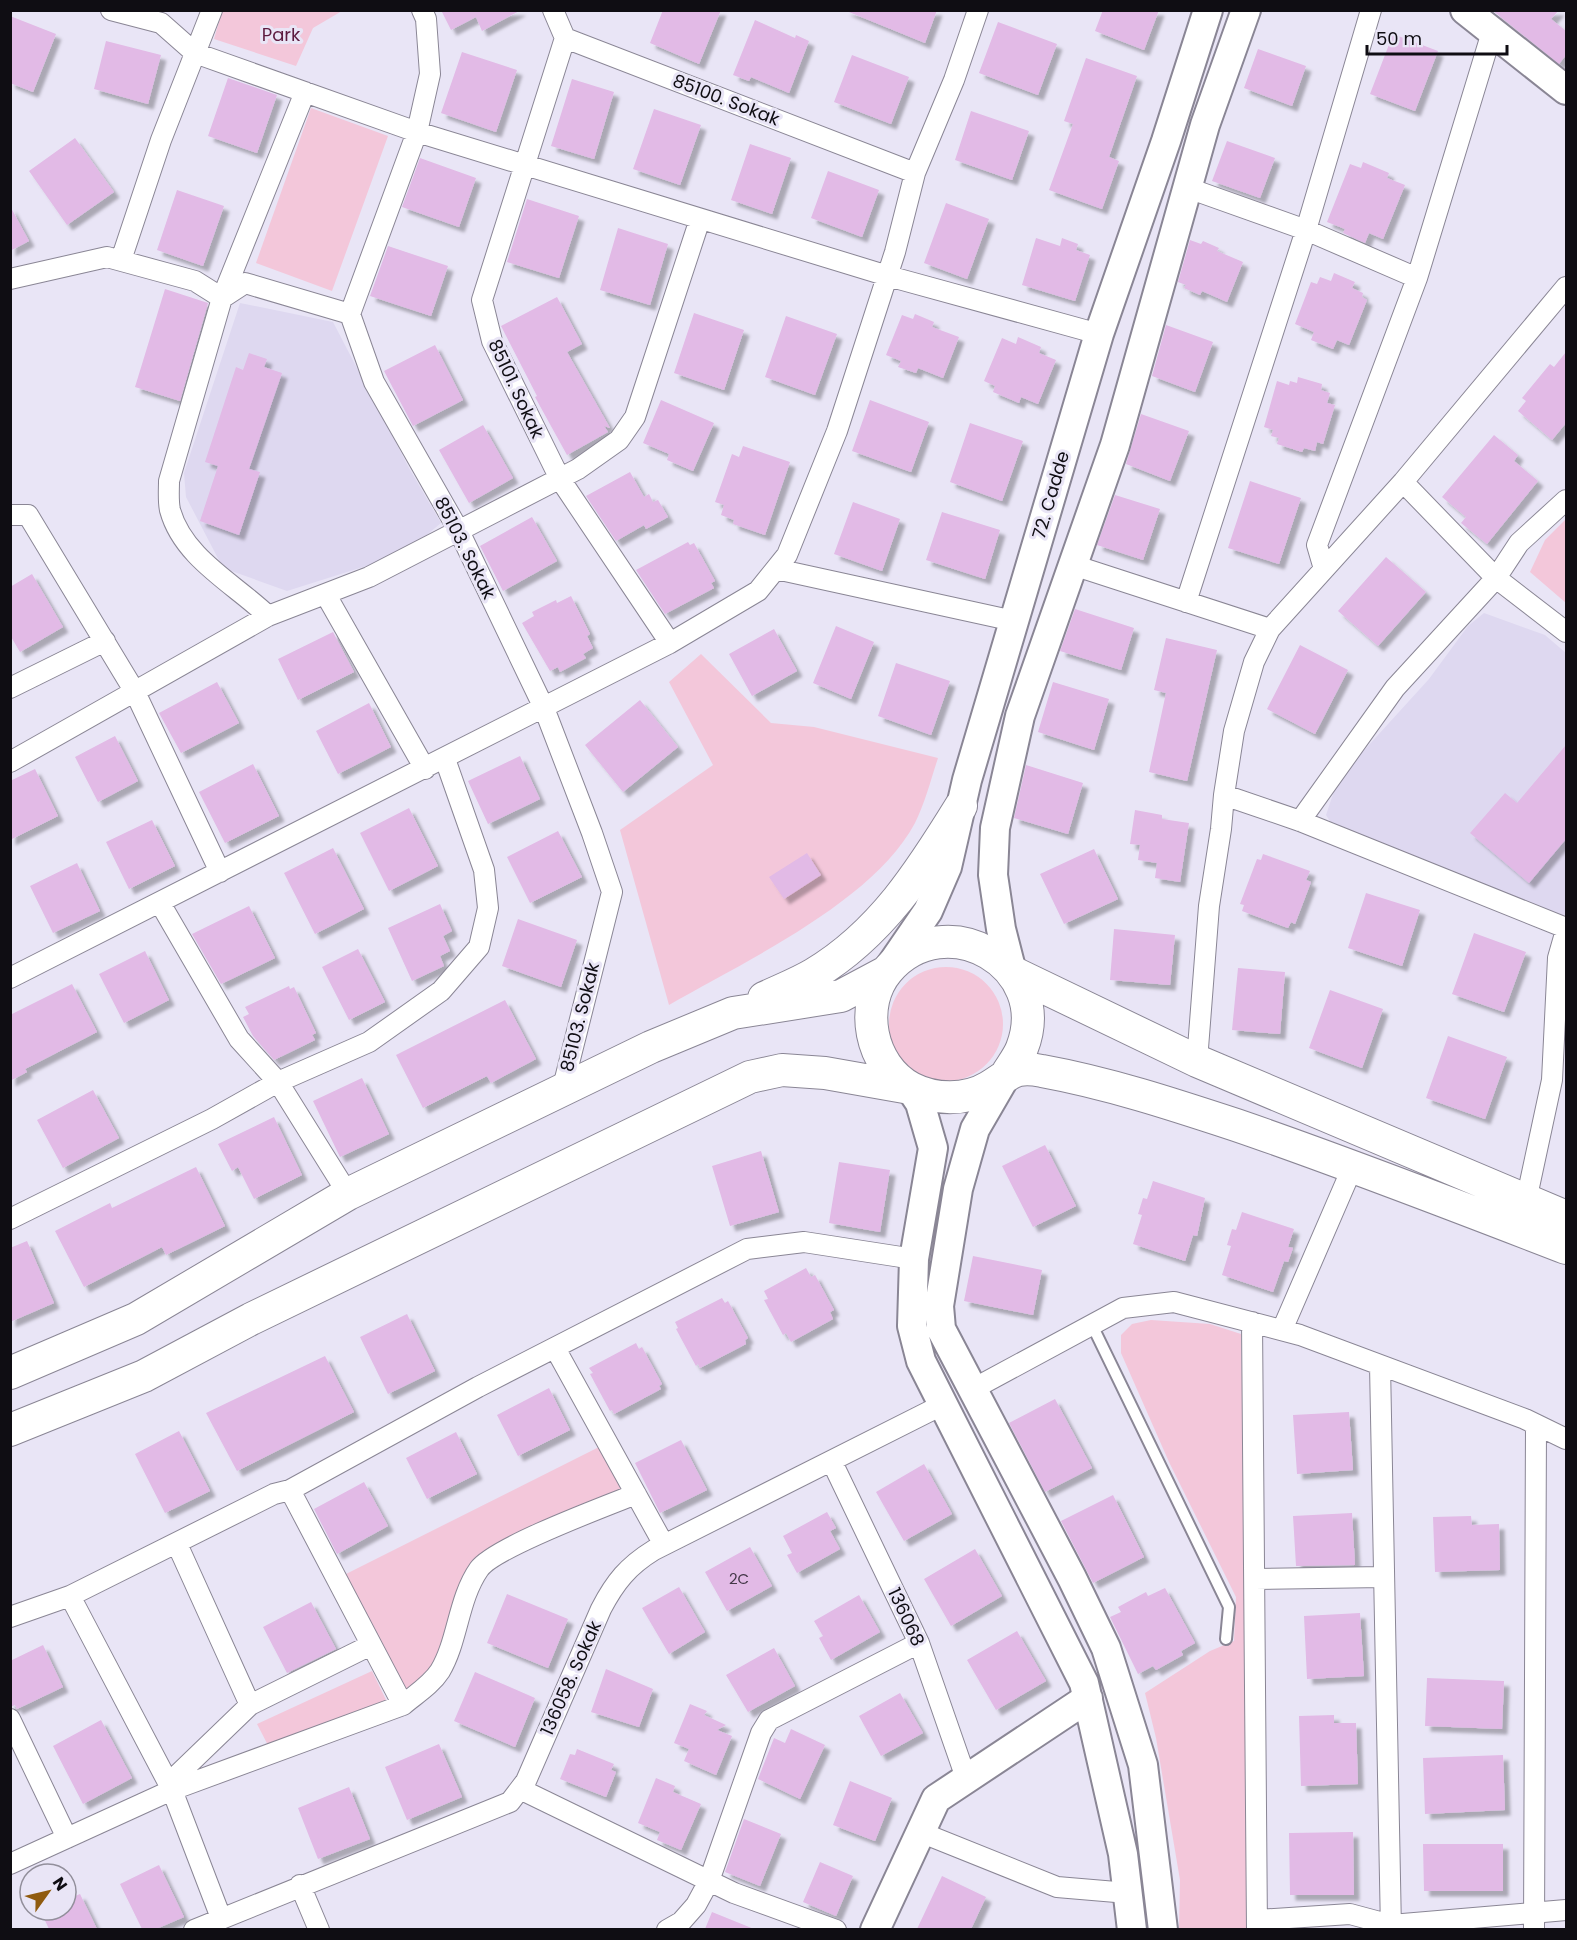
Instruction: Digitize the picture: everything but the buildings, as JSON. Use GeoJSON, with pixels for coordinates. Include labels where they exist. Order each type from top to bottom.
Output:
{"type":"FeatureCollection","features":[{"type":"Feature","properties":{"kind":"main road","name":"72. Cadde"},"geometry":{"type":"LineString","coordinates":[[886,972],[928,912],[947,867],[961,806],[1098,334],[1166,141],[1208,10]]}},
{"type":"Feature","properties":{"kind":"main road"},"geometry":{"type":"LineString","coordinates":[[1163,1929],[1143,1765],[1106,1648],[1072,1578],[941,1329],[939,1306],[952,1217],[975,1129],[1022,1049],[1028,1022],[1024,996],[1012,972],[1001,929],[993,875],[994,828],[1020,716],[1115,445],[1205,125],[1246,10]]}},
{"type":"Feature","properties":{"kind":"main road"},"geometry":{"type":"LineString","coordinates":[[1465,10],[1492,32],[1563,81]]}},
{"type":"Feature","properties":{"kind":"main road"},"geometry":{"type":"LineString","coordinates":[[10,1373],[136,1319],[348,1194],[651,1047],[733,1013],[814,974],[861,940],[900,900],[961,806]]}},
{"type":"Feature","properties":{"kind":"main road"},"geometry":{"type":"LineString","coordinates":[[733,1013],[841,996],[886,972],[904,955],[925,944],[949,941],[973,944],[994,955],[1012,972],[1197,1061],[1566,1217]]}},
{"type":"Feature","properties":{"kind":"main road"},"geometry":{"type":"LineString","coordinates":[[886,972],[874,995],[872,1030],[876,1048],[890,1071],[910,1088],[920,1102],[933,1148],[914,1259],[912,1326],[921,1361],[942,1405],[1084,1683],[1123,1854],[1132,1929]]}},
{"type":"Feature","properties":{"kind":"main road"},"geometry":{"type":"LineString","coordinates":[[10,1430],[144,1376],[251,1320],[750,1077],[782,1070],[825,1073],[910,1088],[935,1097],[962,1097],[987,1089],[1008,1072],[1032,1068],[1080,1078],[1172,1104],[1353,1166],[1566,1248]]}},
{"type":"Feature","properties":{"kind":"main road"},"geometry":{"type":"LineString","coordinates":[[1526,1201],[1566,1207]]}},
{"type":"Feature","properties":{"kind":"main road"},"geometry":{"type":"LineString","coordinates":[[1457,1206],[1566,1268]]}},
{"type":"Feature","properties":{"kind":"main road"},"geometry":{"type":"LineString","coordinates":[[875,1929],[936,1799],[1088,1698]]}},
{"type":"Feature","properties":{"kind":"street"},"geometry":{"type":"LineString","coordinates":[[111,10],[161,23],[195,53],[417,132],[888,276],[1098,334]]}},
{"type":"Feature","properties":{"kind":"street"},"geometry":{"type":"LineString","coordinates":[[120,260],[161,140],[212,10]]}},
{"type":"Feature","properties":{"kind":"street"},"geometry":{"type":"LineString","coordinates":[[222,298],[245,283],[350,314],[417,132],[430,74],[426,19],[422,10]]}},
{"type":"Feature","properties":{"kind":"street"},"geometry":{"type":"LineString","coordinates":[[553,10],[565,38]]}},
{"type":"Feature","properties":{"kind":"street"},"geometry":{"type":"LineString","coordinates":[[10,978],[670,643],[758,591],[787,555],[837,431],[888,276],[915,173],[954,80],[978,10]]}},
{"type":"Feature","properties":{"kind":"street"},"geometry":{"type":"LineString","coordinates":[[1186,602],[1306,230],[1371,10]]}},
{"type":"Feature","properties":{"kind":"street"},"geometry":{"type":"LineString","coordinates":[[1324,569],[1317,545],[1417,278],[1492,32]]}},
{"type":"Feature","properties":{"kind":"street","name":"85101. Sokak"},"geometry":{"type":"LineString","coordinates":[[565,38],[482,300],[492,341],[560,479],[670,643]]}},
{"type":"Feature","properties":{"kind":"street","name":"85100. Sokak"},"geometry":{"type":"LineString","coordinates":[[565,38],[915,173]]}},
{"type":"Feature","properties":{"kind":"street"},"geometry":{"type":"LineString","coordinates":[[268,616],[195,552],[170,510],[169,481],[222,298],[305,92]]}},
{"type":"Feature","properties":{"kind":"street"},"geometry":{"type":"LineString","coordinates":[[1188,188],[1306,230],[1417,278]]}},
{"type":"Feature","properties":{"kind":"street"},"geometry":{"type":"LineString","coordinates":[[10,762],[268,616],[369,577],[560,479],[619,440],[634,417],[700,219]]}},
{"type":"Feature","properties":{"kind":"street"},"geometry":{"type":"LineString","coordinates":[[10,279],[107,257],[195,281],[222,298]]}},
{"type":"Feature","properties":{"kind":"street"},"geometry":{"type":"LineString","coordinates":[[1197,1061],[1209,906],[1224,795],[1234,731],[1254,662],[1270,629],[1403,482],[1564,296]]}},
{"type":"Feature","properties":{"kind":"street","name":"85103. Sokak"},"geometry":{"type":"LineString","coordinates":[[350,314],[374,382],[459,531],[544,708],[612,892],[562,1091]]}},
{"type":"Feature","properties":{"kind":"street"},"geometry":{"type":"LineString","coordinates":[[1403,482],[1496,578],[1566,632]]}},
{"type":"Feature","properties":{"kind":"street"},"geometry":{"type":"LineString","coordinates":[[1300,821],[1395,688],[1496,578],[1519,543],[1566,500]]}},
{"type":"Feature","properties":{"kind":"street"},"geometry":{"type":"LineString","coordinates":[[10,515],[28,515],[105,641],[135,692],[220,872]]}},
{"type":"Feature","properties":{"kind":"street"},"geometry":{"type":"LineString","coordinates":[[1073,565],[1270,629]]}},
{"type":"Feature","properties":{"kind":"street"},"geometry":{"type":"LineString","coordinates":[[776,569],[1014,621]]}},
{"type":"Feature","properties":{"kind":"street"},"geometry":{"type":"LineString","coordinates":[[326,595],[425,769]]}},
{"type":"Feature","properties":{"kind":"street"},"geometry":{"type":"LineString","coordinates":[[10,688],[105,641]]}},
{"type":"Feature","properties":{"kind":"street"},"geometry":{"type":"LineString","coordinates":[[10,1219],[212,1119],[278,1082],[369,1042],[441,991],[479,947],[488,908],[484,870],[445,759]]}},
{"type":"Feature","properties":{"kind":"street"},"geometry":{"type":"LineString","coordinates":[[1224,795],[1300,821],[1566,929],[1558,958],[1552,1080],[1526,1201]]}},
{"type":"Feature","properties":{"kind":"street"},"geometry":{"type":"LineString","coordinates":[[160,903],[239,1039],[278,1082],[348,1194]]}},
{"type":"Feature","properties":{"kind":"street"},"geometry":{"type":"LineString","coordinates":[[1282,1330],[1353,1166]]}},
{"type":"Feature","properties":{"kind":"street"},"geometry":{"type":"LineString","coordinates":[[10,1617],[70,1596],[274,1494],[290,1490],[555,1348],[747,1249],[804,1242],[914,1259]]}},
{"type":"Feature","properties":{"kind":"street"},"geometry":{"type":"LineString","coordinates":[[974,1389],[1122,1308],[1174,1302],[1282,1330],[1380,1365],[1536,1425],[1566,1439]]}},
{"type":"Feature","properties":{"kind":"street"},"geometry":{"type":"LineString","coordinates":[[1252,1322],[1257,1925],[1350,1914],[1391,1927],[1533,1921],[1566,1910]]}},
{"type":"Feature","properties":{"kind":"street"},"geometry":{"type":"LineString","coordinates":[[555,1348],[664,1545]]}},
{"type":"Feature","properties":{"kind":"street"},"geometry":{"type":"LineString","coordinates":[[1380,1365],[1391,1927]]}},
{"type":"Feature","properties":{"kind":"street","name":"136058. Sokak"},"geometry":{"type":"LineString","coordinates":[[197,1929],[300,1885],[510,1802],[526,1780],[615,1583],[631,1564],[664,1545],[942,1405]]}},
{"type":"Feature","properties":{"kind":"street"},"geometry":{"type":"LineString","coordinates":[[1533,1921],[1536,1425]]}},
{"type":"Feature","properties":{"kind":"street","name":"136068"},"geometry":{"type":"LineString","coordinates":[[832,1462],[919,1643],[966,1778]]}},
{"type":"Feature","properties":{"kind":"street"},"geometry":{"type":"LineString","coordinates":[[290,1490],[403,1705]]}},
{"type":"Feature","properties":{"kind":"street"},"geometry":{"type":"LineString","coordinates":[[10,1864],[170,1787],[403,1705],[431,1683],[441,1670],[466,1593],[480,1567],[516,1545],[636,1494]]}},
{"type":"Feature","properties":{"kind":"street"},"geometry":{"type":"LineString","coordinates":[[177,1544],[250,1705]]}},
{"type":"Feature","properties":{"kind":"street"},"geometry":{"type":"LineString","coordinates":[[1255,1579],[1383,1577]]}},
{"type":"Feature","properties":{"kind":"street"},"geometry":{"type":"LineString","coordinates":[[70,1596],[170,1787],[221,1918]]}},
{"type":"Feature","properties":{"kind":"street"},"geometry":{"type":"LineString","coordinates":[[667,1929],[681,1922],[696,1905],[709,1881],[761,1733],[769,1720],[919,1643]]}},
{"type":"Feature","properties":{"kind":"street"},"geometry":{"type":"LineString","coordinates":[[170,1787],[250,1705],[371,1645]]}},
{"type":"Feature","properties":{"kind":"street"},"geometry":{"type":"LineString","coordinates":[[10,1719],[67,1838]]}},
{"type":"Feature","properties":{"kind":"street"},"geometry":{"type":"LineString","coordinates":[[520,1789],[734,1893],[836,1929]]}},
{"type":"Feature","properties":{"kind":"street"},"geometry":{"type":"LineString","coordinates":[[920,1832],[1057,1887],[1128,1893]]}},
{"type":"Feature","properties":{"kind":"street"},"geometry":{"type":"LineString","coordinates":[[300,1885],[319,1929]]}},
{"type":"Feature","properties":{"kind":"lane"},"geometry":{"type":"LineString","coordinates":[[1092,1325],[1229,1606],[1226,1639]]}},
{"type":"Feature","properties":{"kind":"shaded area"},"geometry":{"type":"Polygon","coordinates":[[[240,303],[333,322],[409,468],[441,523],[404,554],[287,591],[223,568],[186,497],[184,473],[240,303]]]}},
{"type":"Feature","properties":{"kind":"shaded area"},"geometry":{"type":"Polygon","coordinates":[[[1484,613],[1545,635],[1566,653],[1566,913],[1564,916],[1335,829],[1326,815],[1338,779],[1429,679],[1468,626],[1484,613]]]}},
{"type":"Feature","properties":{"kind":"green space","name":"Park"},"geometry":{"type":"Polygon","coordinates":[[[222,10],[342,11],[313,28],[296,66],[214,39],[222,10]]]}},
{"type":"Feature","properties":{"kind":"green space"},"geometry":{"type":"Polygon","coordinates":[[[311,108],[388,136],[332,291],[256,263],[311,108]]]}},
{"type":"Feature","properties":{"kind":"green space"},"geometry":{"type":"Polygon","coordinates":[[[1566,519],[1566,603],[1530,572],[1545,540],[1566,519]]]}},
{"type":"Feature","properties":{"kind":"green space"},"geometry":{"type":"Polygon","coordinates":[[[701,654],[771,723],[814,727],[938,758],[915,823],[895,852],[870,879],[805,927],[669,1005],[620,830],[713,765],[669,682],[701,654]]]}},
{"type":"Feature","properties":{"kind":"green space"},"geometry":{"type":"Polygon","coordinates":[[[946,967],[968,972],[986,984],[998,1002],[1003,1024],[998,1046],[986,1064],[968,1076],[946,1081],[924,1076],[906,1064],[894,1046],[889,1024],[894,1002],[906,984],[924,972],[946,967]]]}},
{"type":"Feature","properties":{"kind":"green space"},"geometry":{"type":"Polygon","coordinates":[[[1151,1320],[1210,1324],[1241,1334],[1249,1753],[1246,1929],[1179,1929],[1180,1880],[1156,1738],[1145,1693],[1210,1651],[1234,1641],[1236,1597],[1169,1462],[1121,1353],[1121,1335],[1132,1324],[1151,1320]]]}},
{"type":"Feature","properties":{"kind":"green space"},"geometry":{"type":"Polygon","coordinates":[[[601,1446],[626,1490],[473,1567],[434,1664],[405,1692],[346,1574],[601,1446]]]}},
{"type":"Feature","properties":{"kind":"green space"},"geometry":{"type":"Polygon","coordinates":[[[372,1671],[388,1704],[272,1753],[257,1724],[372,1671]]]}}]}
